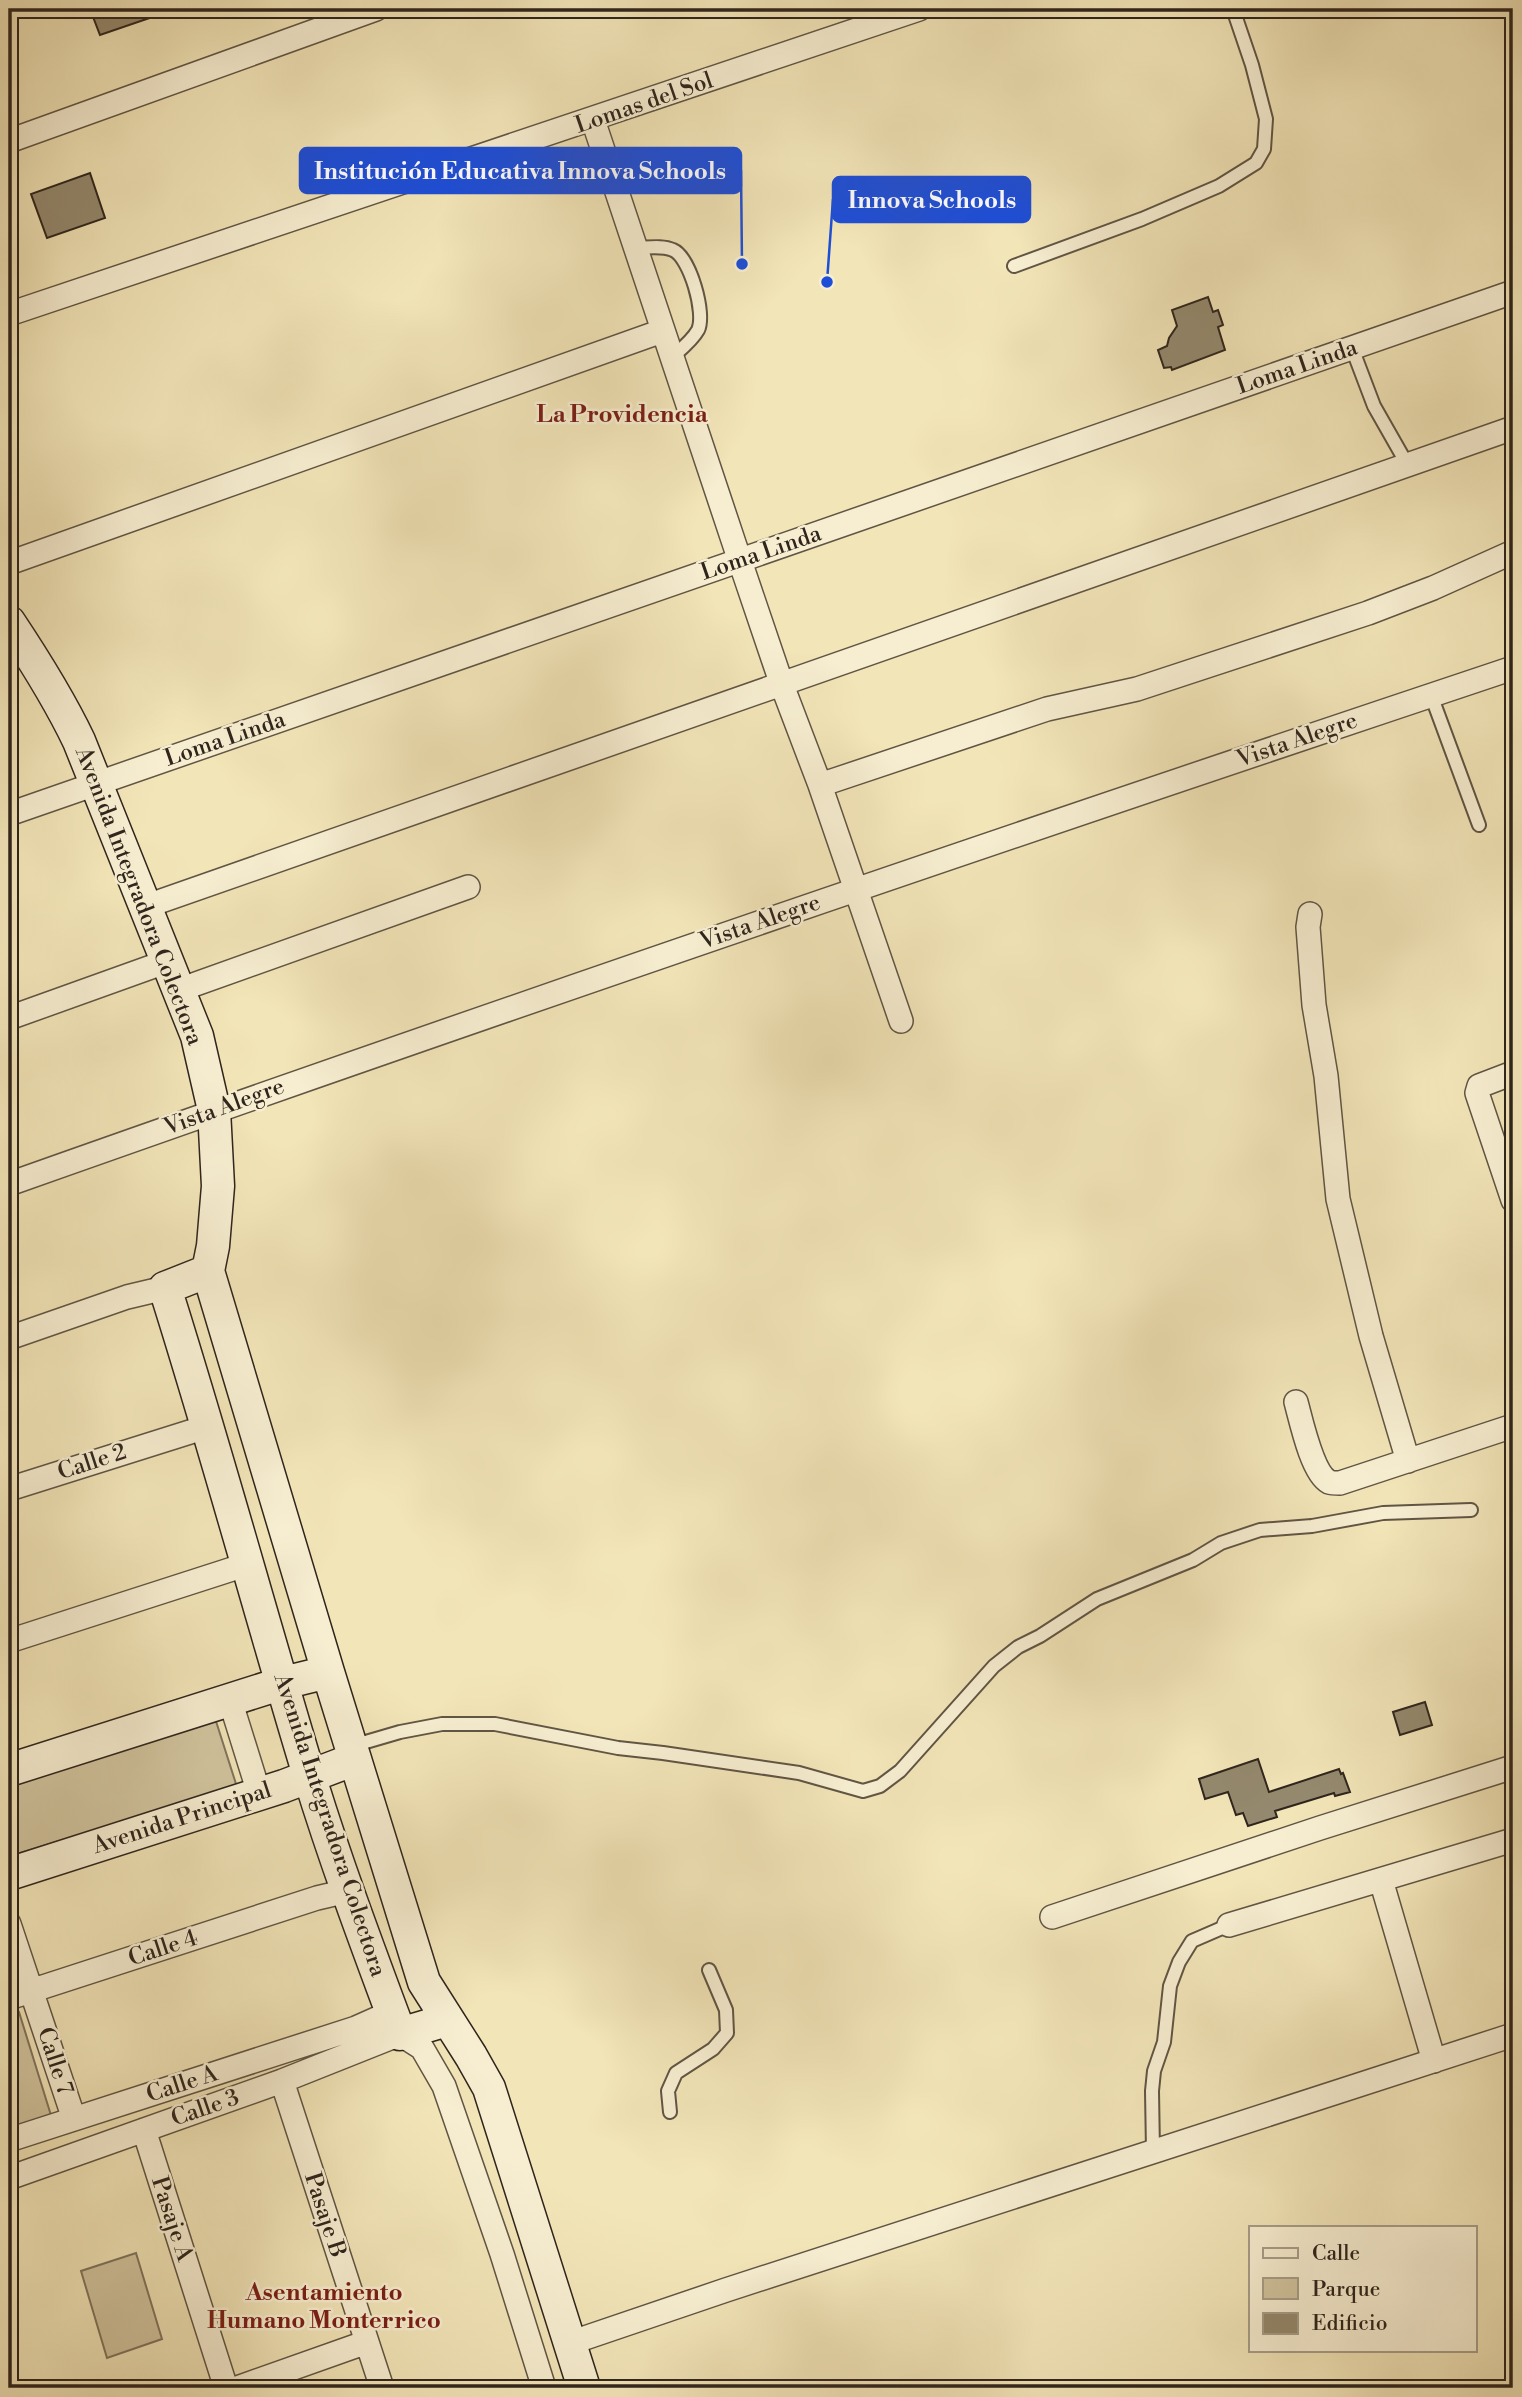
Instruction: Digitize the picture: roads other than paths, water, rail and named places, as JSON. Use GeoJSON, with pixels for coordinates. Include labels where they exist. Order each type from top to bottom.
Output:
{"type":"FeatureCollection","features":[{"type":"Feature","properties":{"kind":"street"},"geometry":{"type":"LineString","coordinates":[[9,141],[376,9]]}},
{"type":"Feature","properties":{"kind":"street","name":"Lomas del Sol"},"geometry":{"type":"LineString","coordinates":[[9,314],[919,9]]}},
{"type":"Feature","properties":{"kind":"street"},"geometry":{"type":"LineString","coordinates":[[593,120],[782,685],[820,785],[901,1021]]}},
{"type":"Feature","properties":{"kind":"street","name":"Loma Linda"},"geometry":{"type":"LineString","coordinates":[[9,814],[1513,292]]}},
{"type":"Feature","properties":{"kind":"street"},"geometry":{"type":"LineString","coordinates":[[9,563],[662,331]]}},
{"type":"Feature","properties":{"kind":"street"},"geometry":{"type":"LineString","coordinates":[[144,907],[1513,428]]}},
{"type":"Feature","properties":{"kind":"street"},"geometry":{"type":"LineString","coordinates":[[820,785],[1047,709],[1137,689],[1368,613],[1433,588],[1513,552]]}},
{"type":"Feature","properties":{"kind":"street","name":"Avenida Integradora Colectora"},"geometry":{"type":"LineString","coordinates":[[9,622],[62,706],[197,1036],[214,1110],[218,1186],[208,1271],[424,1982],[489,2088],[584,2388]]}},
{"type":"Feature","properties":{"kind":"street","name":"Vista Alegre"},"geometry":{"type":"LineString","coordinates":[[9,1184],[214,1110],[855,889],[1513,668]]}},
{"type":"Feature","properties":{"kind":"street"},"geometry":{"type":"LineString","coordinates":[[179,990],[468,887]]}},
{"type":"Feature","properties":{"kind":"street"},"geometry":{"type":"LineString","coordinates":[[1310,914],[1308,926],[1314,1005],[1326,1076],[1338,1199],[1371,1336],[1408,1461]]}},
{"type":"Feature","properties":{"kind":"street"},"geometry":{"type":"LineString","coordinates":[[9,1018],[168,961]]}},
{"type":"Feature","properties":{"kind":"street"},"geometry":{"type":"LineString","coordinates":[[1513,1073],[1479,1086],[1477,1093],[1513,1200]]}},
{"type":"Feature","properties":{"kind":"street"},"geometry":{"type":"LineString","coordinates":[[9,1338],[127,1297],[165,1288],[208,1271]]}},
{"type":"Feature","properties":{"kind":"street","name":"Avenida Integradora Colectora"},"geometry":{"type":"LineString","coordinates":[[165,1288],[209,1426],[234,1568],[283,1683],[309,1774],[332,1895],[396,2023]]}},
{"type":"Feature","properties":{"kind":"street"},"geometry":{"type":"LineString","coordinates":[[1296,1402],[1314,1461],[1322,1476],[1330,1483],[1340,1483],[1513,1426]]}},
{"type":"Feature","properties":{"kind":"street","name":"Calle 2"},"geometry":{"type":"LineString","coordinates":[[9,1489],[209,1426]]}},
{"type":"Feature","properties":{"kind":"street"},"geometry":{"type":"LineString","coordinates":[[9,1641],[234,1568]]}},
{"type":"Feature","properties":{"kind":"street"},"geometry":{"type":"LineString","coordinates":[[9,1770],[283,1683],[328,1672]]}},
{"type":"Feature","properties":{"kind":"street"},"geometry":{"type":"LineString","coordinates":[[230,1700],[259,1793]]}},
{"type":"Feature","properties":{"kind":"street","name":"Avenida Principal"},"geometry":{"type":"LineString","coordinates":[[9,1874],[259,1793],[309,1774],[353,1752]]}},
{"type":"Feature","properties":{"kind":"street"},"geometry":{"type":"LineString","coordinates":[[1052,1917],[1513,1767]]}},
{"type":"Feature","properties":{"kind":"street"},"geometry":{"type":"LineString","coordinates":[[1228,1925],[1513,1840]]}},
{"type":"Feature","properties":{"kind":"street"},"geometry":{"type":"LineString","coordinates":[[1381,1880],[1434,2061]]}},
{"type":"Feature","properties":{"kind":"street","name":"Calle 4"},"geometry":{"type":"LineString","coordinates":[[9,1998],[332,1895]]}},
{"type":"Feature","properties":{"kind":"street","name":"Calle 7"},"geometry":{"type":"LineString","coordinates":[[9,1924],[74,2119]]}},
{"type":"Feature","properties":{"kind":"street"},"geometry":{"type":"LineString","coordinates":[[396,2023],[447,2020]]}},
{"type":"Feature","properties":{"kind":"street"},"geometry":{"type":"LineString","coordinates":[[396,2023],[422,2048],[444,2086],[502,2254],[544,2388]]}},
{"type":"Feature","properties":{"kind":"street","name":"Calle A"},"geometry":{"type":"LineString","coordinates":[[9,2140],[356,2028],[396,2023]]}},
{"type":"Feature","properties":{"kind":"street","name":"Calle 3"},"geometry":{"type":"LineString","coordinates":[[9,2178],[282,2081],[396,2023]]}},
{"type":"Feature","properties":{"kind":"street"},"geometry":{"type":"LineString","coordinates":[[570,2343],[1513,2035]]}},
{"type":"Feature","properties":{"kind":"street","name":"Pasaje B"},"geometry":{"type":"LineString","coordinates":[[282,2081],[382,2388]]}},
{"type":"Feature","properties":{"kind":"street","name":"Pasaje A"},"geometry":{"type":"LineString","coordinates":[[144,2130],[226,2388]]}},
{"type":"Feature","properties":{"kind":"street"},"geometry":{"type":"LineString","coordinates":[[237,2388],[367,2342]]}},
{"type":"Feature","properties":{"kind":"lane"},"geometry":{"type":"LineString","coordinates":[[1014,265],[1142,219],[1219,186],[1256,163],[1264,149],[1266,119],[1252,65],[1233,9]]}},
{"type":"Feature","properties":{"kind":"lane"},"geometry":{"type":"LineString","coordinates":[[635,248],[671,248],[678,252],[684,259],[701,306],[701,320],[697,332],[671,358]]}},
{"type":"Feature","properties":{"kind":"lane"},"geometry":{"type":"LineString","coordinates":[[1352,348],[1374,405],[1407,464]]}},
{"type":"Feature","properties":{"kind":"lane"},"geometry":{"type":"LineString","coordinates":[[1431,695],[1479,825]]}},
{"type":"Feature","properties":{"kind":"lane"},"geometry":{"type":"LineString","coordinates":[[353,1752],[400,1732],[442,1724],[495,1724],[618,1748],[799,1773],[863,1791],[880,1786],[900,1771],[994,1666],[1018,1647],[1097,1599],[1193,1560],[1221,1544],[1260,1530],[1312,1526],[1383,1513],[1471,1510]]}},
{"type":"Feature","properties":{"kind":"lane"},"geometry":{"type":"LineString","coordinates":[[1153,2151],[1154,2071],[1164,2042],[1170,1986],[1179,1962],[1192,1941],[1228,1925]]}},
{"type":"Feature","properties":{"kind":"lane"},"geometry":{"type":"LineString","coordinates":[[670,2112],[668,2091],[676,2073],[713,2049],[727,2033],[726,2010],[709,1970]]}},
{"type":"Feature","properties":{"kind":"place","name":"Institución Educativa Innova Schools"},"geometry":{"type":"Point","coordinates":[742,264]}},
{"type":"Feature","properties":{"kind":"place","name":"Innova Schools"},"geometry":{"type":"Point","coordinates":[827,282]}},
{"type":"Feature","properties":{"kind":"district","name":"La Providencia"},"geometry":{"type":"Point","coordinates":[622,415]}},
{"type":"Feature","properties":{"kind":"district","name":"Asentamiento Humano Monterrico"},"geometry":{"type":"Point","coordinates":[324,2307]}}]}
